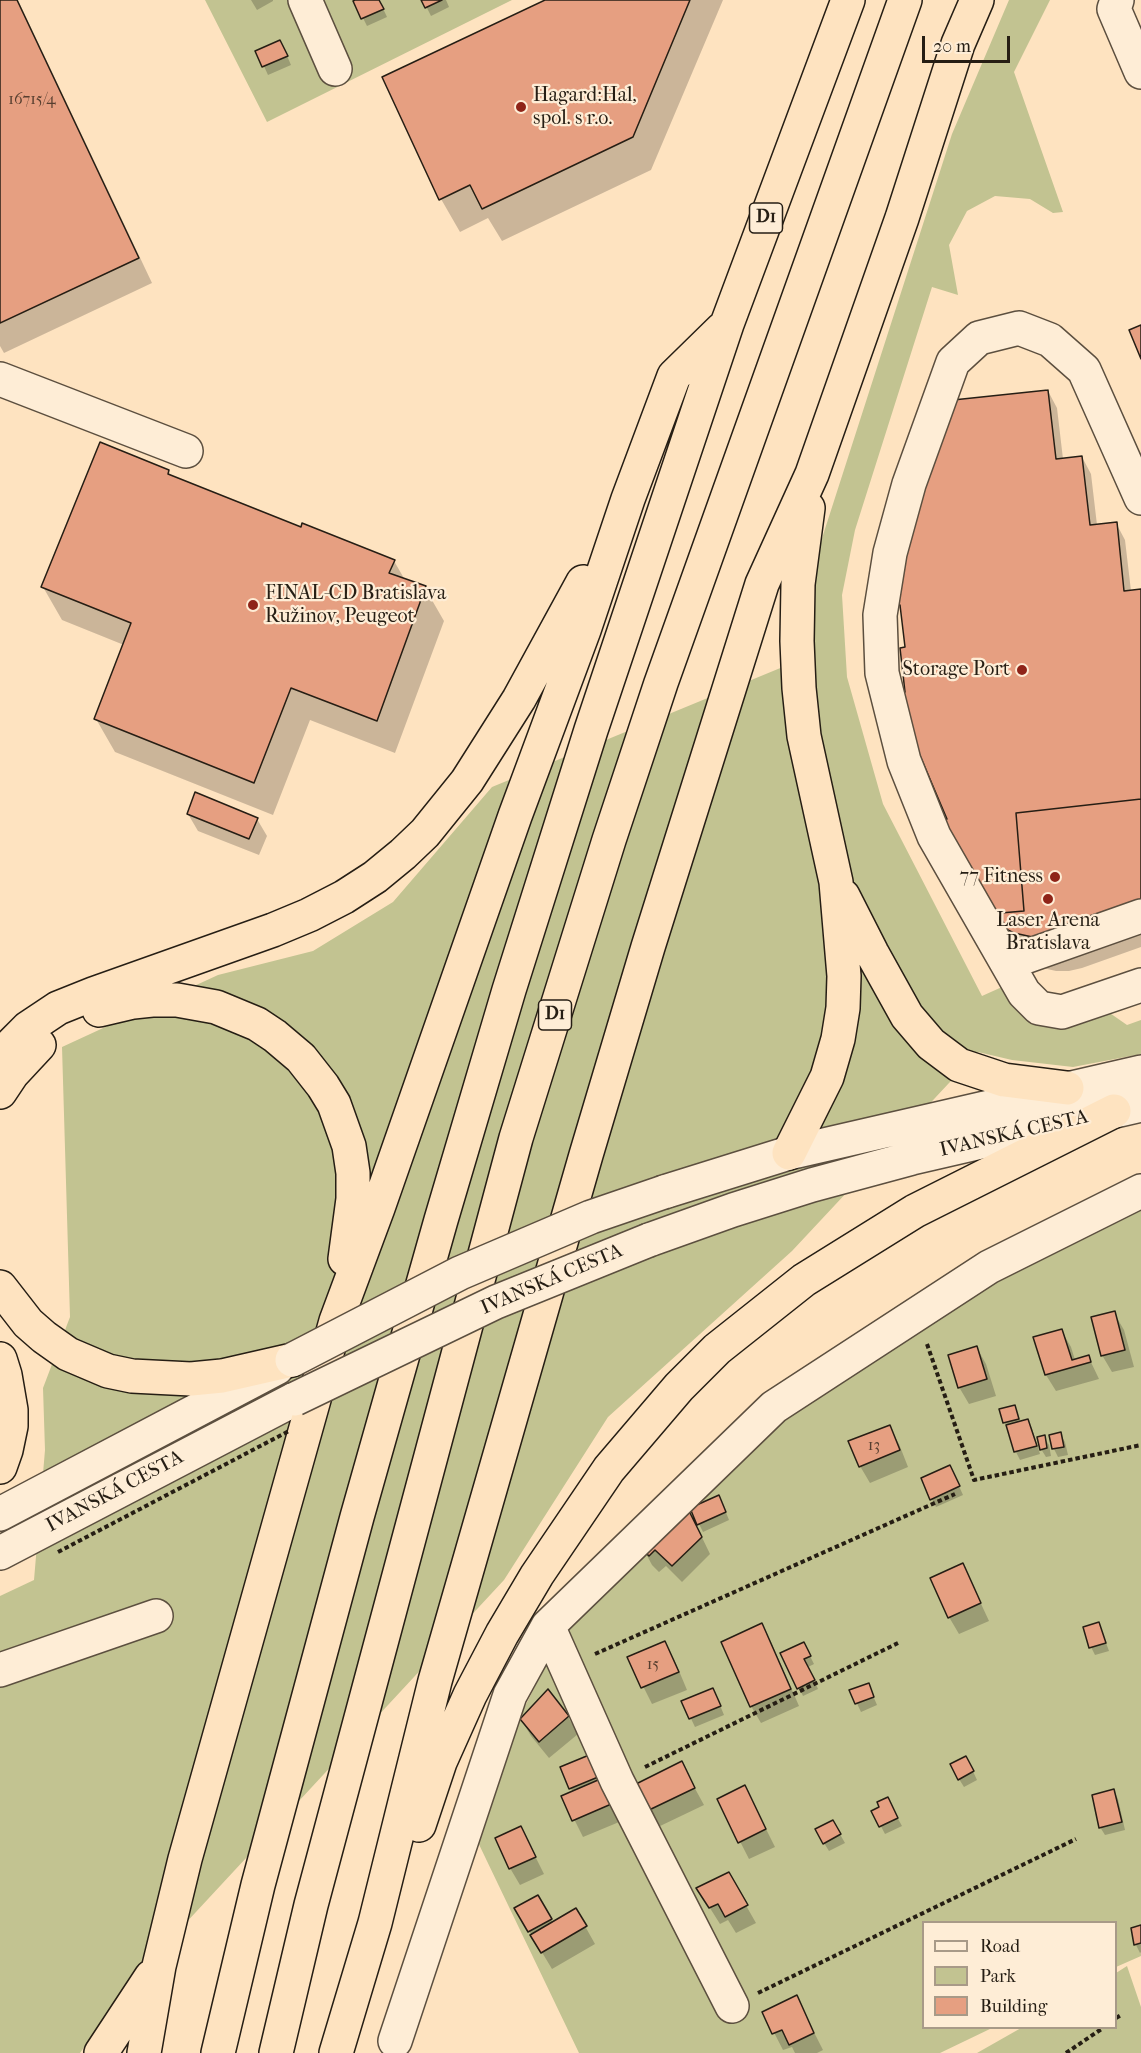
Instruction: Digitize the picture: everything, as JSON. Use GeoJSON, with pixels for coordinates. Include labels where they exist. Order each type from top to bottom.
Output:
{"type":"FeatureCollection","features":[{"type":"Feature","properties":{"kind":"highway","name":"D1"},"geometry":{"type":"LineString","coordinates":[[218,2053],[258,1885],[357,1517],[447,1197],[509,990],[591,730],[727,324],[848,0]]}},
{"type":"Feature","properties":{"kind":"highway","name":"D1"},"geometry":{"type":"LineString","coordinates":[[276,2053],[323,1860],[523,1116],[609,840],[661,683],[905,0]]}},
{"type":"Feature","properties":{"kind":"highway"},"geometry":{"type":"LineString","coordinates":[[336,2053],[375,1923],[435,1681],[638,980],[762,584],[812,474],[902,218],[958,44],[976,0]]}},
{"type":"Feature","properties":{"kind":"highway"},"geometry":{"type":"LineString","coordinates":[[144,2053],[159,1966],[184,1859],[336,1322],[515,816],[584,630],[628,499],[674,376],[727,324]]}},
{"type":"Feature","properties":{"kind":"highway"},"geometry":{"type":"LineString","coordinates":[[789,1153],[827,1077],[838,1039],[843,1008],[844,976],[836,882],[804,736],[798,669],[798,584],[812,474]]}},
{"type":"Feature","properties":{"kind":"highway"},"geometry":{"type":"LineString","coordinates":[[0,1092],[26,1058],[43,1042],[63,1017],[93,994],[309,915],[344,897],[375,877],[403,854],[447,807],[483,757],[519,699],[628,499]]}},
{"type":"Feature","properties":{"kind":"highway"},"geometry":{"type":"LineString","coordinates":[[836,882],[906,1016],[931,1044],[959,1065],[982,1073],[1004,1080],[1067,1088]]}},
{"type":"Feature","properties":{"kind":"highway"},"geometry":{"type":"LineString","coordinates":[[0,1056],[28,1028],[63,1017],[133,1002],[177,1000],[216,1006],[257,1024],[275,1036],[301,1058],[323,1086],[334,1104],[349,1146],[353,1173],[353,1199],[336,1322]]}},
{"type":"Feature","properties":{"kind":"highway"},"geometry":{"type":"LineString","coordinates":[[375,1923],[416,1835],[445,1753],[470,1695],[502,1634],[537,1575],[609,1469],[679,1387],[717,1349],[804,1280],[915,1211],[1127,1108]]}},
{"type":"Feature","properties":{"kind":"highway"},"geometry":{"type":"LineString","coordinates":[[0,1287],[14,1306],[44,1337],[68,1354],[108,1371],[132,1376],[191,1379],[222,1376],[292,1360]]}},
{"type":"Feature","properties":{"kind":"highway"},"geometry":{"type":"LineString","coordinates":[[0,1359],[11,1410],[11,1426],[0,1467]]}},
{"type":"Feature","properties":{"kind":"highway"},"geometry":{"type":"LineString","coordinates":[[101,2053],[159,1966]]}},
{"type":"Feature","properties":{"kind":"street"},"geometry":{"type":"LineString","coordinates":[[305,0],[335,69]]}},
{"type":"Feature","properties":{"kind":"street"},"geometry":{"type":"LineString","coordinates":[[1117,0],[1114,9],[1141,72]]}},
{"type":"Feature","properties":{"kind":"street"},"geometry":{"type":"LineString","coordinates":[[1141,498],[1084,370],[1050,340],[1019,328],[979,338],[953,362],[909,483],[890,553],[880,615],[882,674],[904,761],[934,836],[1024,993],[1040,1008],[1062,1012],[1141,985]]}},
{"type":"Feature","properties":{"kind":"street"},"geometry":{"type":"LineString","coordinates":[[0,379],[186,451]]}},
{"type":"Feature","properties":{"kind":"street"},"geometry":{"type":"LineString","coordinates":[[1008,963],[1141,916]]}},
{"type":"Feature","properties":{"kind":"street","name":"IVANSKÁ CESTA"},"geometry":{"type":"LineString","coordinates":[[0,1514],[460,1273],[591,1217],[789,1153],[1141,1072]]}},
{"type":"Feature","properties":{"kind":"street","name":"IVANSKÁ CESTA"},"geometry":{"type":"LineString","coordinates":[[0,1553],[434,1330],[649,1240],[812,1185],[912,1158],[1127,1108]]}},
{"type":"Feature","properties":{"kind":"street"},"geometry":{"type":"LineString","coordinates":[[733,1210],[763,1186],[789,1153]]}},
{"type":"Feature","properties":{"kind":"street"},"geometry":{"type":"LineString","coordinates":[[395,2041],[510,1695],[548,1626],[774,1407],[989,1267],[1141,1191]]}},
{"type":"Feature","properties":{"kind":"street"},"geometry":{"type":"LineString","coordinates":[[0,1670],[156,1616]]}},
{"type":"Feature","properties":{"kind":"street"},"geometry":{"type":"LineString","coordinates":[[548,1626],[617,1781],[732,2006]]}},
{"type":"Feature","properties":{"kind":"path"},"geometry":{"type":"LineString","coordinates":[[915,1315],[974,1480],[1141,1445]]}},
{"type":"Feature","properties":{"kind":"path"},"geometry":{"type":"LineString","coordinates":[[566,1667],[955,1494]]}},
{"type":"Feature","properties":{"kind":"path"},"geometry":{"type":"LineString","coordinates":[[617,1781],[898,1643]]}},
{"type":"Feature","properties":{"kind":"path"},"geometry":{"type":"LineString","coordinates":[[732,2006],[1076,1839]]}},
{"type":"Feature","properties":{"kind":"path"},"geometry":{"type":"LineString","coordinates":[[1117,2017],[1121,2015]]}},
{"type":"Feature","properties":{"kind":"path"},"geometry":{"type":"LineString","coordinates":[[1066,2053],[1102,2029]]}},
{"type":"Feature","properties":{"kind":"green space"},"geometry":{"type":"Polygon","coordinates":[[[205,0],[512,0],[267,122],[205,0]]]}},
{"type":"Feature","properties":{"kind":"green space"},"geometry":{"type":"Polygon","coordinates":[[[1009,0],[1050,0],[1014,72],[1063,212],[1053,213],[1030,199],[995,196],[967,211],[949,245],[958,295],[932,287],[855,530],[842,595],[847,677],[883,804],[982,996],[1002,987],[1015,1009],[1036,1019],[1104,1009],[1127,1025],[1141,1020],[1141,1054],[1073,1067],[1012,1060],[978,1052],[792,1251],[608,1417],[504,1580],[131,1982],[80,2053],[0,2053],[0,1596],[34,1580],[45,1450],[43,1388],[70,1317],[62,1047],[218,975],[313,951],[393,902],[492,787],[807,657],[808,585],[824,532],[952,134],[1009,0]]]}},
{"type":"Feature","properties":{"kind":"green space"},"geometry":{"type":"Polygon","coordinates":[[[1141,1202],[1141,1956],[1117,1967],[1117,1921],[922,1921],[922,2029],[990,2029],[940,2053],[579,2053],[474,1834],[514,1728],[549,1659],[570,1626],[756,1433],[1054,1243],[1141,1202]]]}},
{"type":"Feature","properties":{"kind":"green space"},"geometry":{"type":"Polygon","coordinates":[[[1127,1966],[1141,2007],[1141,2053],[977,2053],[1019,2029],[1117,2029],[1117,1972],[1127,1966]]]}},
{"type":"Feature","properties":{"kind":"building"},"geometry":{"type":"Polygon","coordinates":[[[0,0],[17,0],[139,258],[0,323],[0,0]]]}},
{"type":"Feature","properties":{"kind":"building"},"geometry":{"type":"Polygon","coordinates":[[[379,0],[384,9],[361,19],[353,1],[379,0]]]}},
{"type":"Feature","properties":{"kind":"building"},"geometry":{"type":"Polygon","coordinates":[[[421,0],[442,0],[425,8],[421,0]]]}},
{"type":"Feature","properties":{"kind":"building","name":"Hagard:Hal, spol. s r.o."},"geometry":{"type":"Polygon","coordinates":[[[545,0],[690,0],[633,137],[482,209],[470,185],[439,200],[382,77],[545,0]]]}},
{"type":"Feature","properties":{"kind":"building"},"geometry":{"type":"Polygon","coordinates":[[[280,40],[288,56],[262,67],[255,51],[280,40]]]}},
{"type":"Feature","properties":{"kind":"building"},"geometry":{"type":"Polygon","coordinates":[[[1141,325],[1141,359],[1129,330],[1141,325]]]}},
{"type":"Feature","properties":{"kind":"building","name":"Storage Port"},"geometry":{"type":"Polygon","coordinates":[[[1048,390],[1056,459],[1082,456],[1090,525],[1117,522],[1124,591],[1141,589],[1141,799],[1016,813],[1024,911],[989,914],[943,821],[947,819],[912,737],[901,693],[905,692],[900,648],[905,647],[900,605],[896,605],[914,514],[953,400],[1048,390]]]}},
{"type":"Feature","properties":{"kind":"building","name":"FINAL-CD Bratislava Ružinov, Peugeot"},"geometry":{"type":"Polygon","coordinates":[[[100,442],[169,470],[168,474],[301,527],[302,523],[395,560],[389,573],[426,586],[377,721],[291,688],[254,783],[94,719],[131,623],[41,587],[100,442]]]}},
{"type":"Feature","properties":{"kind":"building"},"geometry":{"type":"Polygon","coordinates":[[[195,792],[258,818],[249,839],[187,814],[195,792]]]}},
{"type":"Feature","properties":{"kind":"building"},"geometry":{"type":"Polygon","coordinates":[[[1141,799],[1141,908],[1037,938],[1014,933],[1004,928],[989,914],[1024,911],[1016,813],[1141,799]]]}},
{"type":"Feature","properties":{"kind":"building"},"geometry":{"type":"Polygon","coordinates":[[[1115,1311],[1125,1350],[1101,1356],[1091,1317],[1115,1311]]]}},
{"type":"Feature","properties":{"kind":"building"},"geometry":{"type":"Polygon","coordinates":[[[1062,1329],[1072,1360],[1089,1355],[1091,1362],[1045,1375],[1033,1337],[1062,1329]]]}},
{"type":"Feature","properties":{"kind":"building"},"geometry":{"type":"Polygon","coordinates":[[[977,1346],[987,1379],[958,1388],[948,1355],[977,1346]]]}},
{"type":"Feature","properties":{"kind":"building"},"geometry":{"type":"Polygon","coordinates":[[[1015,1405],[1019,1419],[1003,1423],[999,1409],[1015,1405]]]}},
{"type":"Feature","properties":{"kind":"building"},"geometry":{"type":"Polygon","coordinates":[[[1028,1419],[1037,1446],[1014,1452],[1006,1425],[1028,1419]]]}},
{"type":"Feature","properties":{"kind":"building"},"geometry":{"type":"Polygon","coordinates":[[[890,1425],[900,1450],[859,1467],[848,1441],[890,1425]]]}},
{"type":"Feature","properties":{"kind":"building"},"geometry":{"type":"Polygon","coordinates":[[[1061,1432],[1064,1447],[1052,1449],[1049,1435],[1061,1432]]]}},
{"type":"Feature","properties":{"kind":"building"},"geometry":{"type":"Polygon","coordinates":[[[1045,1435],[1047,1448],[1040,1450],[1037,1437],[1045,1435]]]}},
{"type":"Feature","properties":{"kind":"building"},"geometry":{"type":"Polygon","coordinates":[[[950,1465],[960,1486],[930,1500],[921,1478],[950,1465]]]}},
{"type":"Feature","properties":{"kind":"building"},"geometry":{"type":"Polygon","coordinates":[[[719,1495],[726,1512],[697,1525],[690,1508],[719,1495]]]}},
{"type":"Feature","properties":{"kind":"building"},"geometry":{"type":"Polygon","coordinates":[[[685,1503],[702,1537],[672,1566],[655,1550],[649,1556],[641,1548],[685,1503]]]}},
{"type":"Feature","properties":{"kind":"building"},"geometry":{"type":"Polygon","coordinates":[[[963,1563],[981,1603],[948,1618],[930,1578],[963,1563]]]}},
{"type":"Feature","properties":{"kind":"building"},"geometry":{"type":"Polygon","coordinates":[[[1099,1622],[1106,1643],[1089,1648],[1083,1627],[1099,1622]]]}},
{"type":"Feature","properties":{"kind":"building"},"geometry":{"type":"Polygon","coordinates":[[[762,1623],[791,1689],[750,1707],[721,1642],[762,1623]]]}},
{"type":"Feature","properties":{"kind":"building"},"geometry":{"type":"Polygon","coordinates":[[[665,1641],[679,1672],[641,1688],[627,1657],[665,1641]]]}},
{"type":"Feature","properties":{"kind":"building"},"geometry":{"type":"Polygon","coordinates":[[[804,1642],[811,1656],[804,1659],[815,1680],[797,1689],[780,1653],[804,1642]]]}},
{"type":"Feature","properties":{"kind":"building"},"geometry":{"type":"Polygon","coordinates":[[[869,1683],[874,1697],[855,1704],[849,1690],[869,1683]]]}},
{"type":"Feature","properties":{"kind":"building"},"geometry":{"type":"Polygon","coordinates":[[[713,1688],[721,1706],[689,1719],[681,1701],[713,1688]]]}},
{"type":"Feature","properties":{"kind":"building"},"geometry":{"type":"Polygon","coordinates":[[[548,1689],[569,1716],[539,1742],[520,1719],[548,1689]]]}},
{"type":"Feature","properties":{"kind":"building"},"geometry":{"type":"Polygon","coordinates":[[[594,1753],[603,1775],[569,1789],[560,1767],[594,1753]]]}},
{"type":"Feature","properties":{"kind":"building"},"geometry":{"type":"Polygon","coordinates":[[[966,1756],[974,1771],[958,1780],[950,1764],[966,1756]]]}},
{"type":"Feature","properties":{"kind":"building"},"geometry":{"type":"Polygon","coordinates":[[[682,1761],[695,1788],[647,1811],[634,1785],[682,1761]]]}},
{"type":"Feature","properties":{"kind":"building"},"geometry":{"type":"Polygon","coordinates":[[[605,1777],[616,1802],[572,1821],[561,1796],[605,1777]]]}},
{"type":"Feature","properties":{"kind":"building"},"geometry":{"type":"Polygon","coordinates":[[[745,1785],[766,1829],[738,1843],[717,1799],[745,1785]]]}},
{"type":"Feature","properties":{"kind":"building"},"geometry":{"type":"Polygon","coordinates":[[[1114,1789],[1122,1822],[1099,1828],[1092,1795],[1114,1789]]]}},
{"type":"Feature","properties":{"kind":"building"},"geometry":{"type":"Polygon","coordinates":[[[888,1797],[898,1818],[879,1827],[871,1811],[879,1807],[877,1802],[888,1797]]]}},
{"type":"Feature","properties":{"kind":"building"},"geometry":{"type":"Polygon","coordinates":[[[833,1820],[841,1834],[823,1844],[815,1829],[833,1820]]]}},
{"type":"Feature","properties":{"kind":"building"},"geometry":{"type":"Polygon","coordinates":[[[521,1826],[536,1857],[509,1869],[495,1838],[521,1826]]]}},
{"type":"Feature","properties":{"kind":"building"},"geometry":{"type":"Polygon","coordinates":[[[729,1872],[748,1905],[725,1917],[718,1904],[709,1908],[696,1888],[729,1872]]]}},
{"type":"Feature","properties":{"kind":"building"},"geometry":{"type":"Polygon","coordinates":[[[538,1895],[552,1919],[528,1932],[514,1908],[538,1895]]]}},
{"type":"Feature","properties":{"kind":"building"},"geometry":{"type":"Polygon","coordinates":[[[576,1908],[587,1926],[541,1953],[530,1935],[576,1908]]]}},
{"type":"Feature","properties":{"kind":"building"},"geometry":{"type":"Polygon","coordinates":[[[1141,1925],[1141,1943],[1134,1945],[1131,1928],[1141,1925]]]}},
{"type":"Feature","properties":{"kind":"building"},"geometry":{"type":"Polygon","coordinates":[[[797,1995],[814,2033],[789,2045],[782,2030],[772,2034],[762,2012],[797,1995]]]}},
{"type":"Feature","properties":{"kind":"place","name":"Hagard:Hal, spol. s r.o."},"geometry":{"type":"Point","coordinates":[521,107]}},
{"type":"Feature","properties":{"kind":"place","name":"FINAL-CD Bratislava Ružinov, Peugeot"},"geometry":{"type":"Point","coordinates":[253,605]}},
{"type":"Feature","properties":{"kind":"place","name":"Storage Port"},"geometry":{"type":"Point","coordinates":[1022,670]}},
{"type":"Feature","properties":{"kind":"place","name":"77 Fitness"},"geometry":{"type":"Point","coordinates":[1055,877]}},
{"type":"Feature","properties":{"kind":"place","name":"Laser Arena Bratislava"},"geometry":{"type":"Point","coordinates":[1048,899]}}]}
